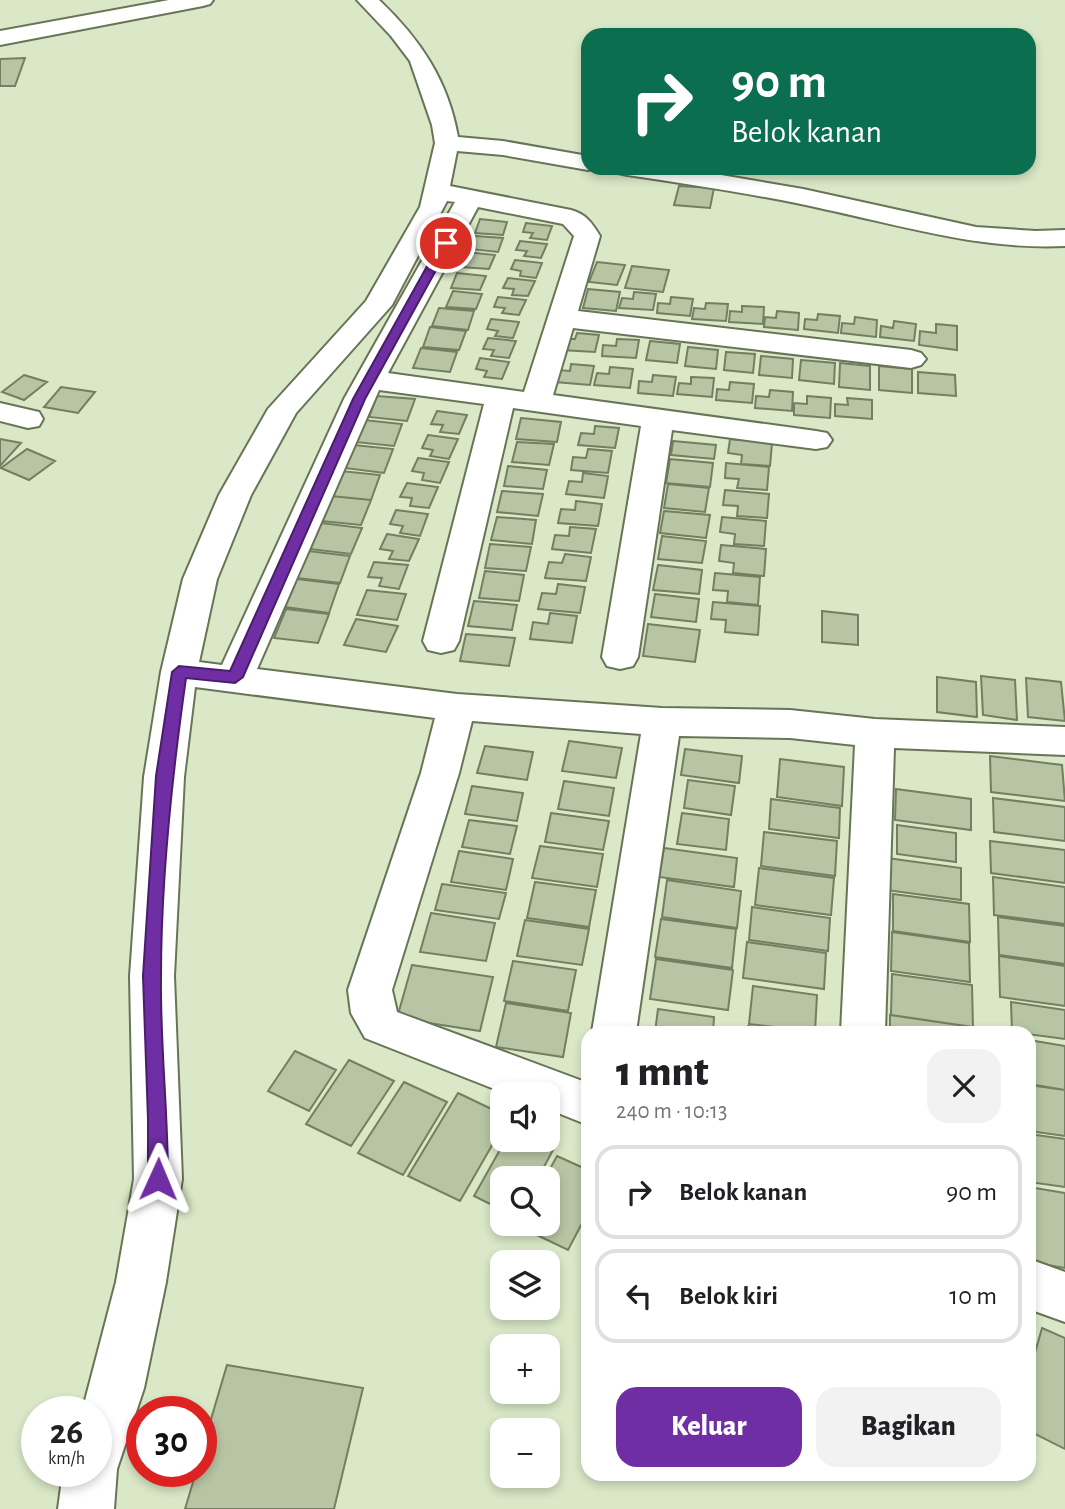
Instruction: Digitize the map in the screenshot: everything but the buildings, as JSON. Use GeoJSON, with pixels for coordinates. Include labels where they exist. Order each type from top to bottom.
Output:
{"type":"FeatureCollection","features":[{"type":"Feature","properties":{"kind":"street"},"geometry":{"type":"LineString","coordinates":[[0,21],[121,0]]}},
{"type":"Feature","properties":{"kind":"street"},"geometry":{"type":"LineString","coordinates":[[0,38],[203,0]]}},
{"type":"Feature","properties":{"kind":"street"},"geometry":{"type":"LineString","coordinates":[[235,677],[454,194],[444,125],[421,61],[399,31],[367,0]]}},
{"type":"Feature","properties":{"kind":"street"},"geometry":{"type":"LineString","coordinates":[[447,143],[503,148],[581,162]]}},
{"type":"Feature","properties":{"kind":"street"},"geometry":{"type":"LineString","coordinates":[[668,175],[815,200],[925,224],[1007,238],[1065,237]]}},
{"type":"Feature","properties":{"kind":"street"},"geometry":{"type":"LineString","coordinates":[[112,1404],[141,1282],[158,1179],[152,976],[164,776],[179,672],[200,579],[235,495],[283,409],[378,305],[433,207],[454,194],[571,218],[587,236],[564,318],[535,404]]}},
{"type":"Feature","properties":{"kind":"street"},"geometry":{"type":"LineString","coordinates":[[564,318],[911,359]]}},
{"type":"Feature","properties":{"kind":"street"},"geometry":{"type":"LineString","coordinates":[[371,380],[816,440]]}},
{"type":"Feature","properties":{"kind":"street"},"geometry":{"type":"LineString","coordinates":[[440,640],[500,399]]}},
{"type":"Feature","properties":{"kind":"street"},"geometry":{"type":"LineString","coordinates":[[620,657],[658,418]]}},
{"type":"Feature","properties":{"kind":"street"},"geometry":{"type":"LineString","coordinates":[[179,672],[457,707],[662,722],[790,724],[875,733],[1065,741]]}},
{"type":"Feature","properties":{"kind":"street"},"geometry":{"type":"LineString","coordinates":[[457,707],[440,773],[370,990],[373,1013],[381,1025],[581,1101]]}},
{"type":"Feature","properties":{"kind":"street"},"geometry":{"type":"LineString","coordinates":[[615,1026],[662,722]]}},
{"type":"Feature","properties":{"kind":"street"},"geometry":{"type":"LineString","coordinates":[[863,1026],[875,733]]}},
{"type":"Feature","properties":{"kind":"street"},"geometry":{"type":"LineString","coordinates":[[1036,1287],[1065,1297]]}},
{"type":"Feature","properties":{"kind":"street"},"geometry":{"type":"LineString","coordinates":[[86,1509],[89,1487]]}},
{"type":"Feature","properties":{"kind":"route"},"geometry":{"type":"LineString","coordinates":[[158,1179],[152,976],[164,776],[179,672],[235,677],[359,399],[446,243]]}}]}
